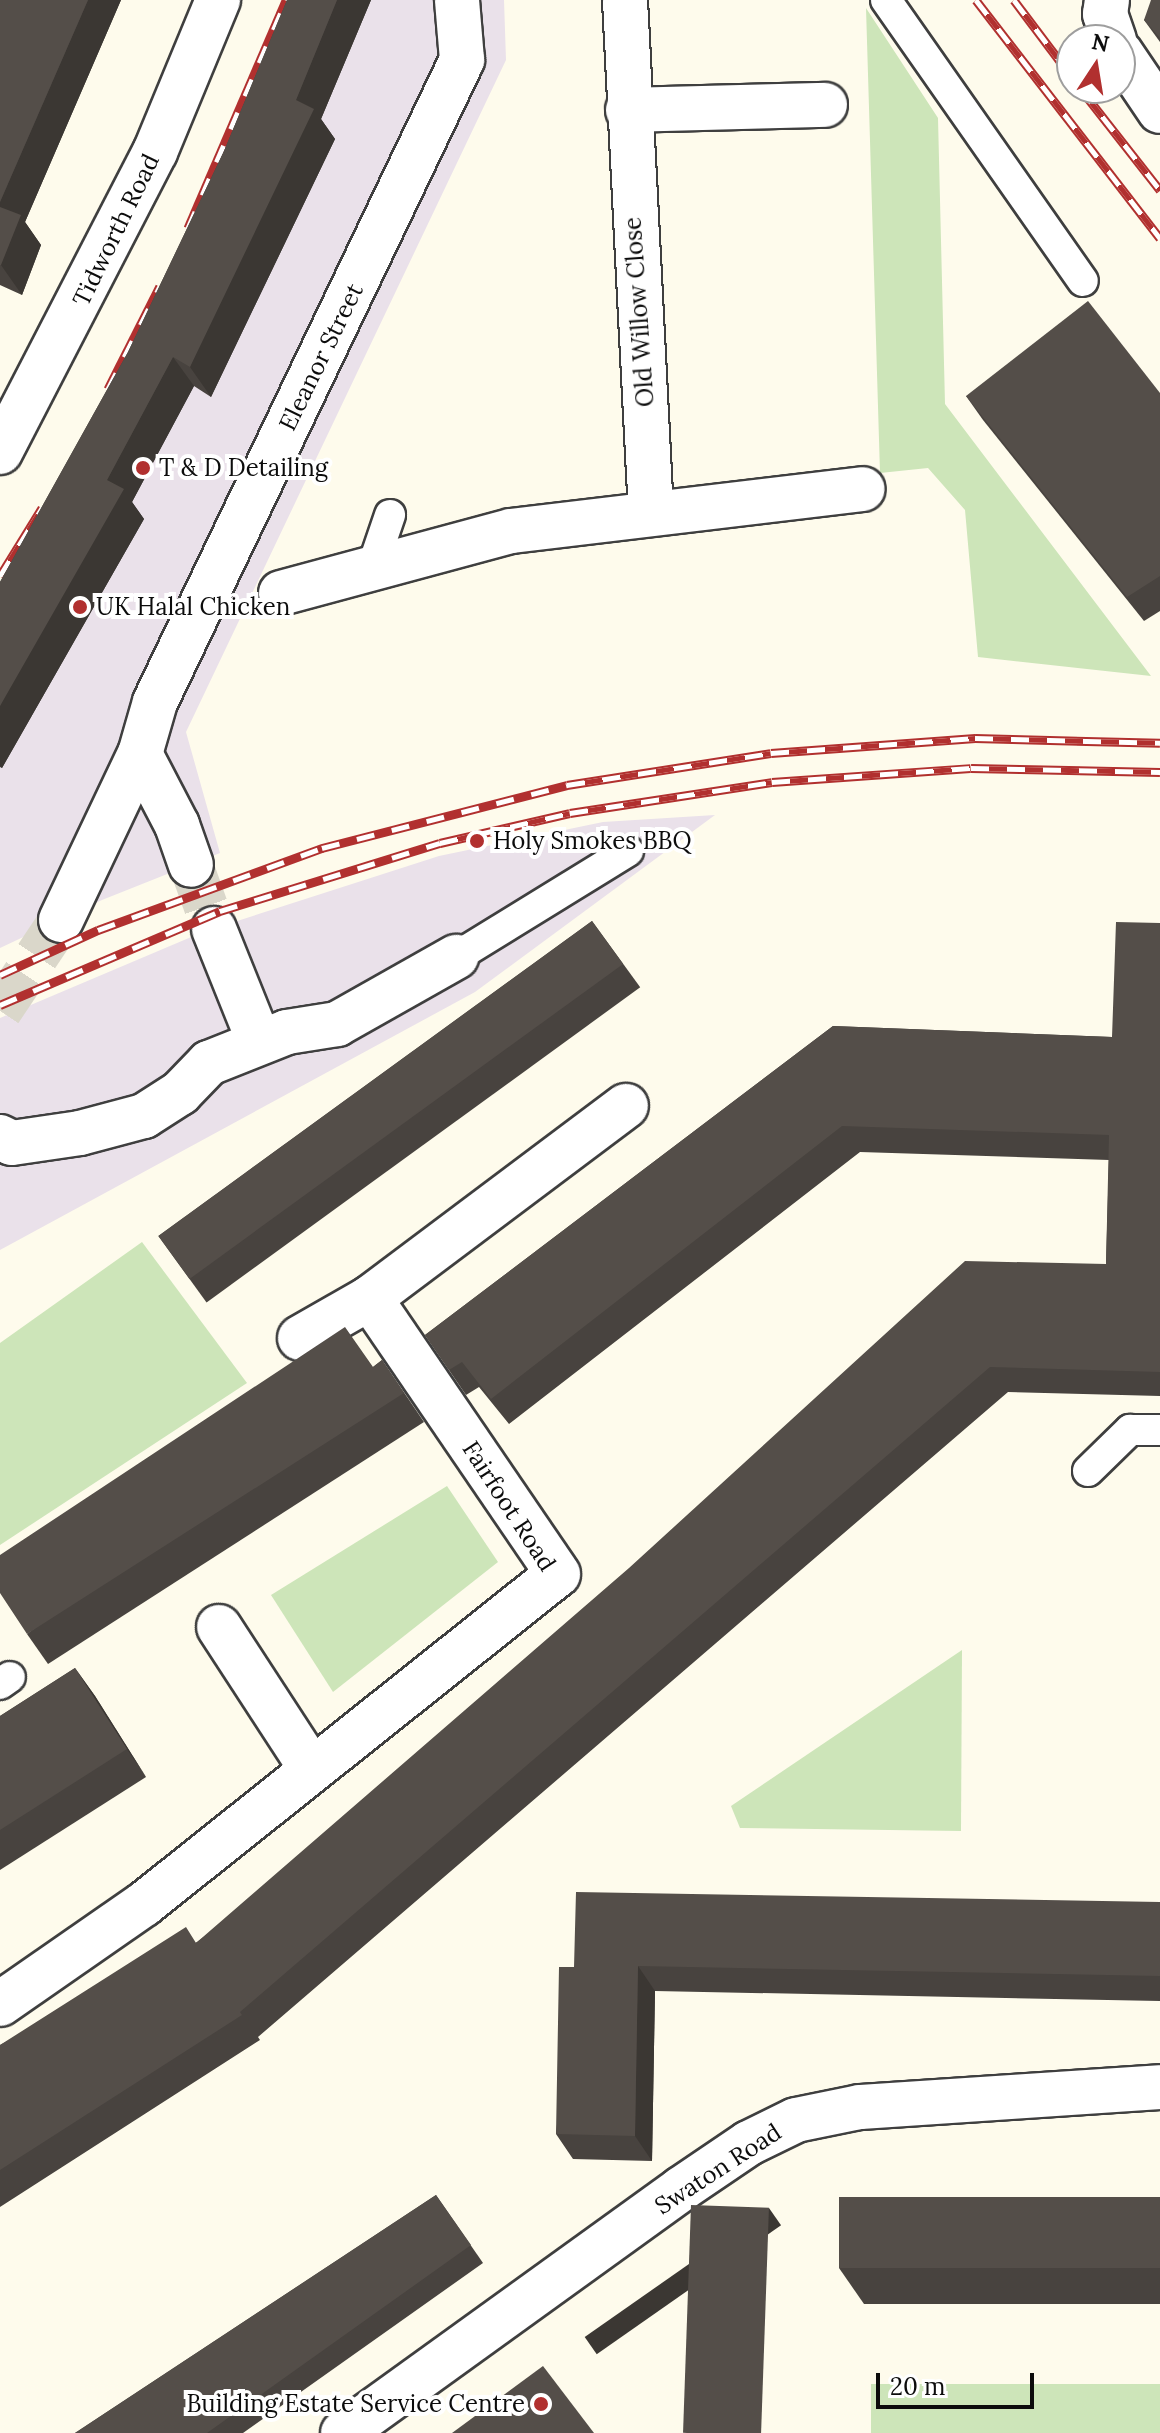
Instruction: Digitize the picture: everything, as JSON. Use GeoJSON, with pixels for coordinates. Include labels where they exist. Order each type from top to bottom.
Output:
{"type":"FeatureCollection","features":[{"type":"Feature","properties":{"kind":"street","name":"Tidworth Road"},"geometry":{"type":"LineString","coordinates":[[0,452],[148,166],[218,0]]}},
{"type":"Feature","properties":{"kind":"street","name":"Eleanor Street"},"geometry":{"type":"LineString","coordinates":[[61,920],[140,754],[155,702],[462,60],[457,0]]}},
{"type":"Feature","properties":{"kind":"street","name":"Old Willow Close"},"geometry":{"type":"LineString","coordinates":[[625,0],[628,110],[651,513]]}},
{"type":"Feature","properties":{"kind":"street"},"geometry":{"type":"LineString","coordinates":[[1107,0],[1105,14],[1108,24]]}},
{"type":"Feature","properties":{"kind":"street"},"geometry":{"type":"LineString","coordinates":[[1136,76],[1160,111]]}},
{"type":"Feature","properties":{"kind":"street"},"geometry":{"type":"LineString","coordinates":[[628,110],[825,105]]}},
{"type":"Feature","properties":{"kind":"street"},"geometry":{"type":"LineString","coordinates":[[281,593],[511,531],[863,489]]}},
{"type":"Feature","properties":{"kind":"street"},"geometry":{"type":"LineString","coordinates":[[140,754],[177,825],[191,865]]}},
{"type":"Feature","properties":{"kind":"street"},"geometry":{"type":"LineString","coordinates":[[214,929],[259,1041]]}},
{"type":"Feature","properties":{"kind":"street"},"geometry":{"type":"LineString","coordinates":[[0,1137],[12,1143],[26,1141],[144,1116],[180,1093],[209,1063],[259,1041],[337,1024],[456,957]]}},
{"type":"Feature","properties":{"kind":"street"},"geometry":{"type":"LineString","coordinates":[[300,1338],[370,1298],[626,1106]]}},
{"type":"Feature","properties":{"kind":"street","name":"Fairfoot Road"},"geometry":{"type":"LineString","coordinates":[[0,2004],[144,1904],[558,1574],[370,1298]]}},
{"type":"Feature","properties":{"kind":"street"},"geometry":{"type":"LineString","coordinates":[[219,1627],[311,1768]]}},
{"type":"Feature","properties":{"kind":"street","name":"Swaton Road"},"geometry":{"type":"LineString","coordinates":[[343,2433],[681,2189],[749,2143],[796,2120],[860,2107],[1160,2087]]}},
{"type":"Feature","properties":{"kind":"lane"},"geometry":{"type":"LineString","coordinates":[[886,0],[1083,281]]}},
{"type":"Feature","properties":{"kind":"lane"},"geometry":{"type":"LineString","coordinates":[[372,568],[390,515]]}},
{"type":"Feature","properties":{"kind":"lane"},"geometry":{"type":"LineString","coordinates":[[456,957],[628,851]]}},
{"type":"Feature","properties":{"kind":"lane"},"geometry":{"type":"LineString","coordinates":[[1088,1471],[1130,1430],[1160,1430]]}},
{"type":"Feature","properties":{"kind":"shaded area"},"geometry":{"type":"Polygon","coordinates":[[[320,0],[504,0],[506,60],[186,732],[220,853],[102,900],[0,948],[0,649],[320,0]]]}},
{"type":"Feature","properties":{"kind":"shaded area"},"geometry":{"type":"Polygon","coordinates":[[[715,815],[475,992],[0,1250],[0,1018],[203,932],[439,856],[603,822],[715,815]]]}},
{"type":"Feature","properties":{"kind":"green space"},"geometry":{"type":"Polygon","coordinates":[[[866,8],[938,118],[945,404],[1151,676],[978,657],[965,510],[928,468],[880,473],[866,8]]]}},
{"type":"Feature","properties":{"kind":"green space"},"geometry":{"type":"Polygon","coordinates":[[[142,1242],[247,1383],[0,1545],[0,1343],[142,1242]]]}},
{"type":"Feature","properties":{"kind":"green space"},"geometry":{"type":"Polygon","coordinates":[[[447,1486],[498,1562],[333,1692],[271,1595],[447,1486]]]}},
{"type":"Feature","properties":{"kind":"green space"},"geometry":{"type":"Polygon","coordinates":[[[962,1650],[961,1831],[740,1828],[731,1806],[962,1650]]]}},
{"type":"Feature","properties":{"kind":"green space"},"geometry":{"type":"Polygon","coordinates":[[[871,2384],[1160,2384],[1160,2433],[871,2433],[871,2384]]]}},
{"type":"Feature","properties":{"kind":"building"},"geometry":{"type":"Polygon","coordinates":[[[0,0],[88,0],[0,202],[0,0]]]}},
{"type":"Feature","properties":{"kind":"building"},"geometry":{"type":"Polygon","coordinates":[[[287,0],[337,0],[296,100],[314,109],[190,367],[173,357],[107,480],[124,489],[0,706],[0,582],[128,352],[224,151],[287,0]]]}},
{"type":"Feature","properties":{"kind":"building"},"geometry":{"type":"Polygon","coordinates":[[[1151,0],[1160,0],[1160,38],[1144,20],[1151,0]]]}},
{"type":"Feature","properties":{"kind":"building"},"geometry":{"type":"Polygon","coordinates":[[[0,207],[21,215],[1,265],[0,265],[0,207]]]}},
{"type":"Feature","properties":{"kind":"building"},"geometry":{"type":"Polygon","coordinates":[[[1088,301],[1160,393],[1160,576],[1127,597],[966,396],[1088,301]]]}},
{"type":"Feature","properties":{"kind":"building"},"geometry":{"type":"Polygon","coordinates":[[[592,921],[623,964],[190,1279],[158,1236],[592,921]]]}},
{"type":"Feature","properties":{"kind":"building"},"geometry":{"type":"Polygon","coordinates":[[[1116,922],[1160,923],[1160,1372],[990,1367],[240,2012],[242,2015],[0,2170],[0,2045],[186,1927],[196,1943],[629,1568],[965,1261],[1106,1264],[1109,1135],[842,1126],[491,1399],[462,1362],[449,1370],[425,1335],[833,1026],[1112,1037],[1116,922]]]}},
{"type":"Feature","properties":{"kind":"building"},"geometry":{"type":"Polygon","coordinates":[[[345,1327],[373,1367],[382,1360],[404,1393],[27,1634],[0,1593],[0,1555],[345,1327]]]}},
{"type":"Feature","properties":{"kind":"building"},"geometry":{"type":"Polygon","coordinates":[[[75,1668],[127,1749],[0,1830],[0,1716],[75,1668]]]}},
{"type":"Feature","properties":{"kind":"building"},"geometry":{"type":"Polygon","coordinates":[[[576,1892],[1160,1902],[1160,1976],[638,1966],[635,2136],[556,2134],[559,1967],[574,1967],[576,1892]]]}},
{"type":"Feature","properties":{"kind":"building"},"geometry":{"type":"Polygon","coordinates":[[[436,2195],[471,2245],[207,2433],[75,2433],[436,2195]]]}},
{"type":"Feature","properties":{"kind":"building"},"geometry":{"type":"Polygon","coordinates":[[[839,2197],[1160,2197],[1160,2268],[839,2268],[839,2197]]]}},
{"type":"Feature","properties":{"kind":"building"},"geometry":{"type":"Polygon","coordinates":[[[691,2205],[769,2208],[761,2433],[683,2433],[691,2205]]]}},
{"type":"Feature","properties":{"kind":"building","name":"Building Estate Service Centre"},"geometry":{"type":"Polygon","coordinates":[[[543,2366],[594,2433],[452,2433],[543,2366]]]}},
{"type":"Feature","properties":{"kind":"tunnel"},"geometry":{"type":"LineString","coordinates":[[191,865],[214,929]]}},
{"type":"Feature","properties":{"kind":"tunnel"},"geometry":{"type":"LineString","coordinates":[[0,1011],[61,920]]}},
{"type":"Feature","properties":{"kind":"railway"},"geometry":{"type":"LineString","coordinates":[[188,228],[286,0]]}},
{"type":"Feature","properties":{"kind":"railway"},"geometry":{"type":"LineString","coordinates":[[976,0],[1160,238]]}},
{"type":"Feature","properties":{"kind":"railway"},"geometry":{"type":"LineString","coordinates":[[1014,0],[1056,56]]}},
{"type":"Feature","properties":{"kind":"railway"},"geometry":{"type":"LineString","coordinates":[[1093,104],[1160,190]]}},
{"type":"Feature","properties":{"kind":"railway"},"geometry":{"type":"LineString","coordinates":[[108,389],[160,286]]}},
{"type":"Feature","properties":{"kind":"railway"},"geometry":{"type":"LineString","coordinates":[[0,576],[42,508]]}},
{"type":"Feature","properties":{"kind":"railway"},"geometry":{"type":"LineString","coordinates":[[0,975],[98,930],[322,848],[567,785],[771,753],[975,738],[1160,743]]}},
{"type":"Feature","properties":{"kind":"railway"},"geometry":{"type":"LineString","coordinates":[[0,1005],[220,911],[440,843],[570,813],[772,782],[971,768],[1160,772]]}},
{"type":"Feature","properties":{"kind":"place","name":"T & D Detailing"},"geometry":{"type":"Point","coordinates":[143,468]}},
{"type":"Feature","properties":{"kind":"place","name":"UK Halal Chicken"},"geometry":{"type":"Point","coordinates":[80,607]}},
{"type":"Feature","properties":{"kind":"place","name":"Holy Smokes BBQ"},"geometry":{"type":"Point","coordinates":[477,841]}},
{"type":"Feature","properties":{"kind":"place","name":"Building Estate Service Centre"},"geometry":{"type":"Point","coordinates":[541,2404]}}]}
